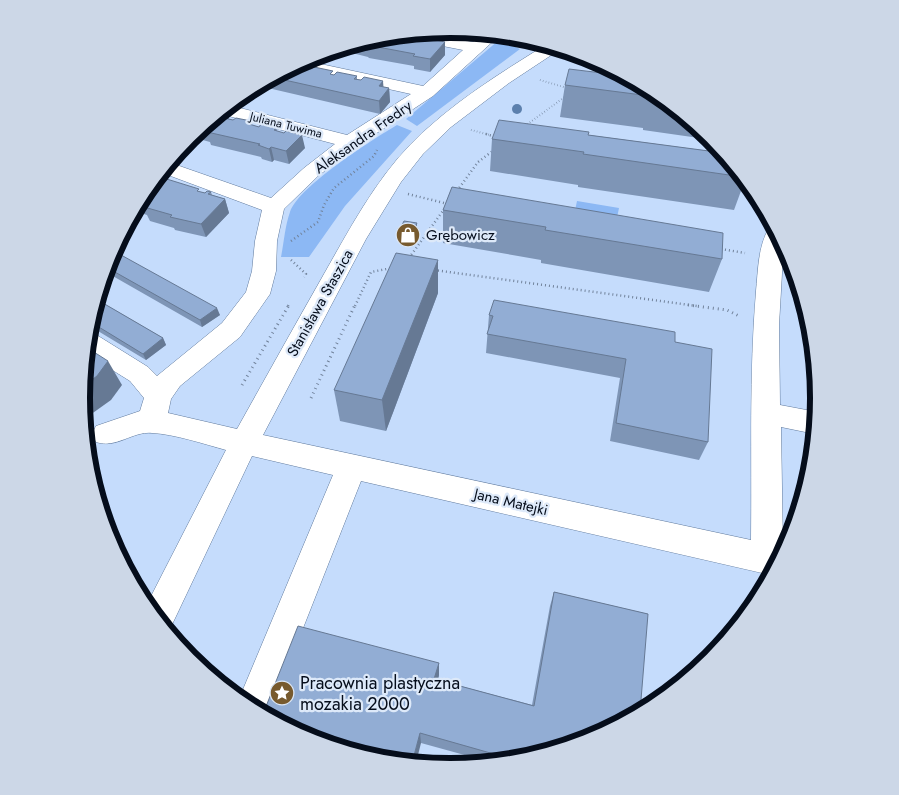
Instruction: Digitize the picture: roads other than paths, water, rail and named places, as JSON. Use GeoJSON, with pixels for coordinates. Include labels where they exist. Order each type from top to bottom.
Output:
{"type":"FeatureCollection","features":[{"type":"Feature","properties":{"kind":"street"},"geometry":{"type":"LineString","coordinates":[[453,38],[484,41]]}},
{"type":"Feature","properties":{"kind":"street","name":"Aleksandra Fredry"},"geometry":{"type":"LineString","coordinates":[[274,207],[312,172],[356,151],[428,92],[484,41]]}},
{"type":"Feature","properties":{"kind":"street","name":"Stanisława Staszica"},"geometry":{"type":"LineString","coordinates":[[160,611],[244,442],[355,239],[386,189],[416,150],[444,123],[513,72],[547,51]]}},
{"type":"Feature","properties":{"kind":"street"},"geometry":{"type":"LineString","coordinates":[[308,67],[428,92]]}},
{"type":"Feature","properties":{"kind":"street","name":"Juliana Tuwima"},"geometry":{"type":"LineString","coordinates":[[230,112],[356,151]]}},
{"type":"Feature","properties":{"kind":"street"},"geometry":{"type":"LineString","coordinates":[[106,434],[138,423],[155,408],[170,379],[231,330],[258,294],[264,271],[272,253],[266,241],[274,207],[170,170]]}},
{"type":"Feature","properties":{"kind":"street"},"geometry":{"type":"LineString","coordinates":[[773,555],[766,413],[766,325],[771,256],[775,244]]}},
{"type":"Feature","properties":{"kind":"street"},"geometry":{"type":"LineString","coordinates":[[94,346],[138,374],[155,408],[244,442]]}},
{"type":"Feature","properties":{"kind":"street"},"geometry":{"type":"LineString","coordinates":[[766,413],[809,422]]}},
{"type":"Feature","properties":{"kind":"street","name":"Jana Matejki"},"geometry":{"type":"LineString","coordinates":[[244,442],[303,457],[352,466],[771,559]]}},
{"type":"Feature","properties":{"kind":"street"},"geometry":{"type":"LineString","coordinates":[[256,701],[352,466]]}},
{"type":"Feature","properties":{"kind":"place","name":"Grębowicz"},"geometry":{"type":"Point","coordinates":[408,235]}},
{"type":"Feature","properties":{"kind":"place","name":"Pracownia plastyczna mozakia 2000"},"geometry":{"type":"Point","coordinates":[282,693]}}]}
